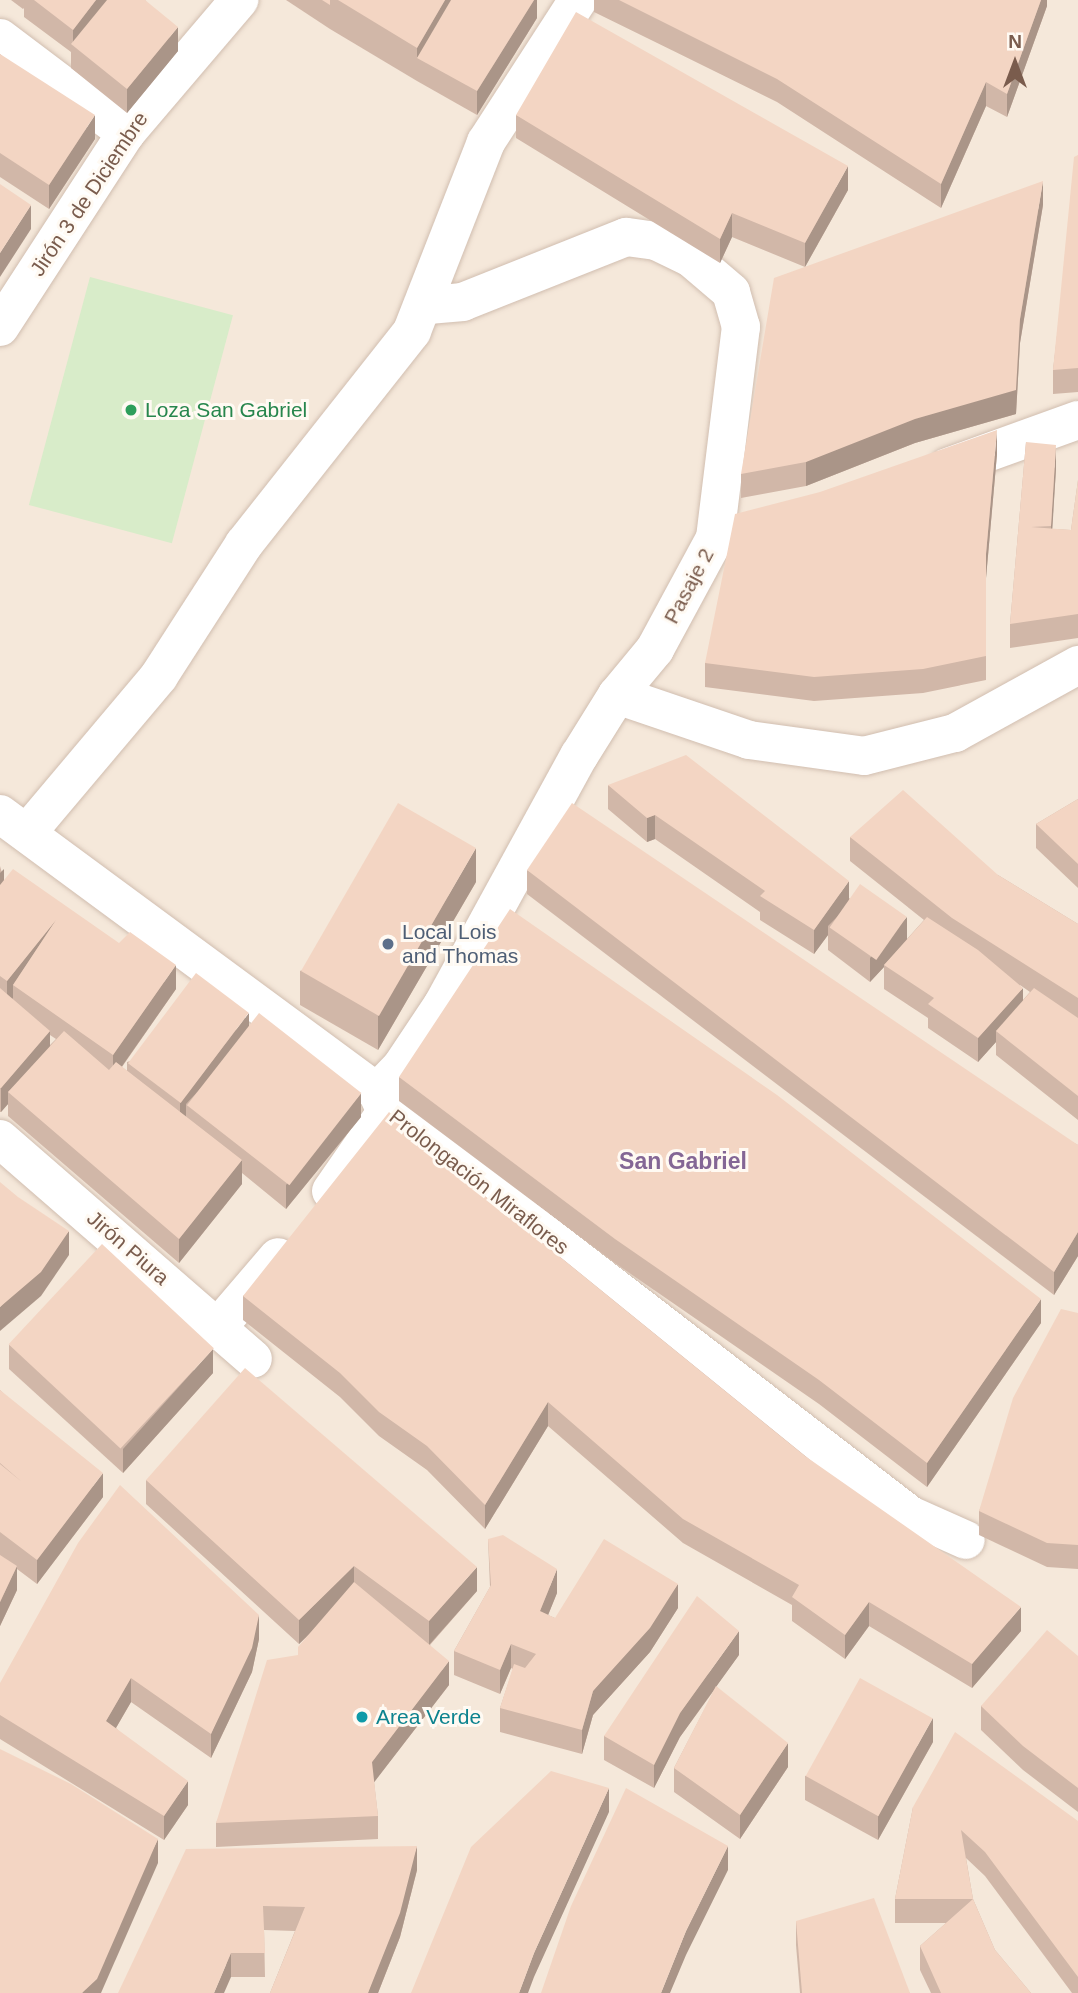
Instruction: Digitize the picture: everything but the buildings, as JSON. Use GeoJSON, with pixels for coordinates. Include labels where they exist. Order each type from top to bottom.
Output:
{"type":"FeatureCollection","features":[{"type":"Feature","properties":{"kind":"street","name":"Jirón 3 de Diciembre"},"geometry":{"type":"LineString","coordinates":[[0,327],[126,133],[239,0]]}},
{"type":"Feature","properties":{"kind":"street"},"geometry":{"type":"LineString","coordinates":[[13,823],[159,677],[244,544],[412,331],[425,305],[486,142],[578,0]]}},
{"type":"Feature","properties":{"kind":"street"},"geometry":{"type":"LineString","coordinates":[[0,38],[126,133]]}},
{"type":"Feature","properties":{"kind":"street","name":"Pasaje 2"},"geometry":{"type":"LineString","coordinates":[[218,1327],[302,1228],[382,1102],[508,892],[557,793],[617,695],[655,649],[715,538],[741,327],[731,292],[691,258],[656,241],[626,237],[463,302],[425,305]]}},
{"type":"Feature","properties":{"kind":"street"},"geometry":{"type":"LineString","coordinates":[[912,479],[1078,420]]}},
{"type":"Feature","properties":{"kind":"street"},"geometry":{"type":"LineString","coordinates":[[715,538],[756,528]]}},
{"type":"Feature","properties":{"kind":"street"},"geometry":{"type":"LineString","coordinates":[[617,695],[748,740],[864,756],[955,733],[1078,664]]}},
{"type":"Feature","properties":{"kind":"street","name":"Prolongación Miraflores"},"geometry":{"type":"LineString","coordinates":[[13,823],[382,1102],[910,1515],[966,1540]]}},
{"type":"Feature","properties":{"kind":"street","name":"Jirón Piura"},"geometry":{"type":"LineString","coordinates":[[0,1139],[253,1359]]}},
{"type":"Feature","properties":{"kind":"shaded area"},"geometry":{"type":"Polygon","coordinates":[[[0,0],[1078,0],[1078,1993],[0,1993],[0,0]]]}},
{"type":"Feature","properties":{"kind":"green space","name":"Loza San Gabriel"},"geometry":{"type":"Polygon","coordinates":[[[90,277],[233,315],[172,543],[29,505],[90,277]]]}},
{"type":"Feature","properties":{"kind":"place","name":"Loza San Gabriel"},"geometry":{"type":"Point","coordinates":[131,410]}},
{"type":"Feature","properties":{"kind":"place","name":"Local Lois and Thomas"},"geometry":{"type":"Point","coordinates":[388,944]}},
{"type":"Feature","properties":{"kind":"place","name":"Area Verde"},"geometry":{"type":"Point","coordinates":[362,1717]}},
{"type":"Feature","properties":{"kind":"district","name":"San Gabriel"},"geometry":{"type":"Point","coordinates":[683,1161]}}]}
